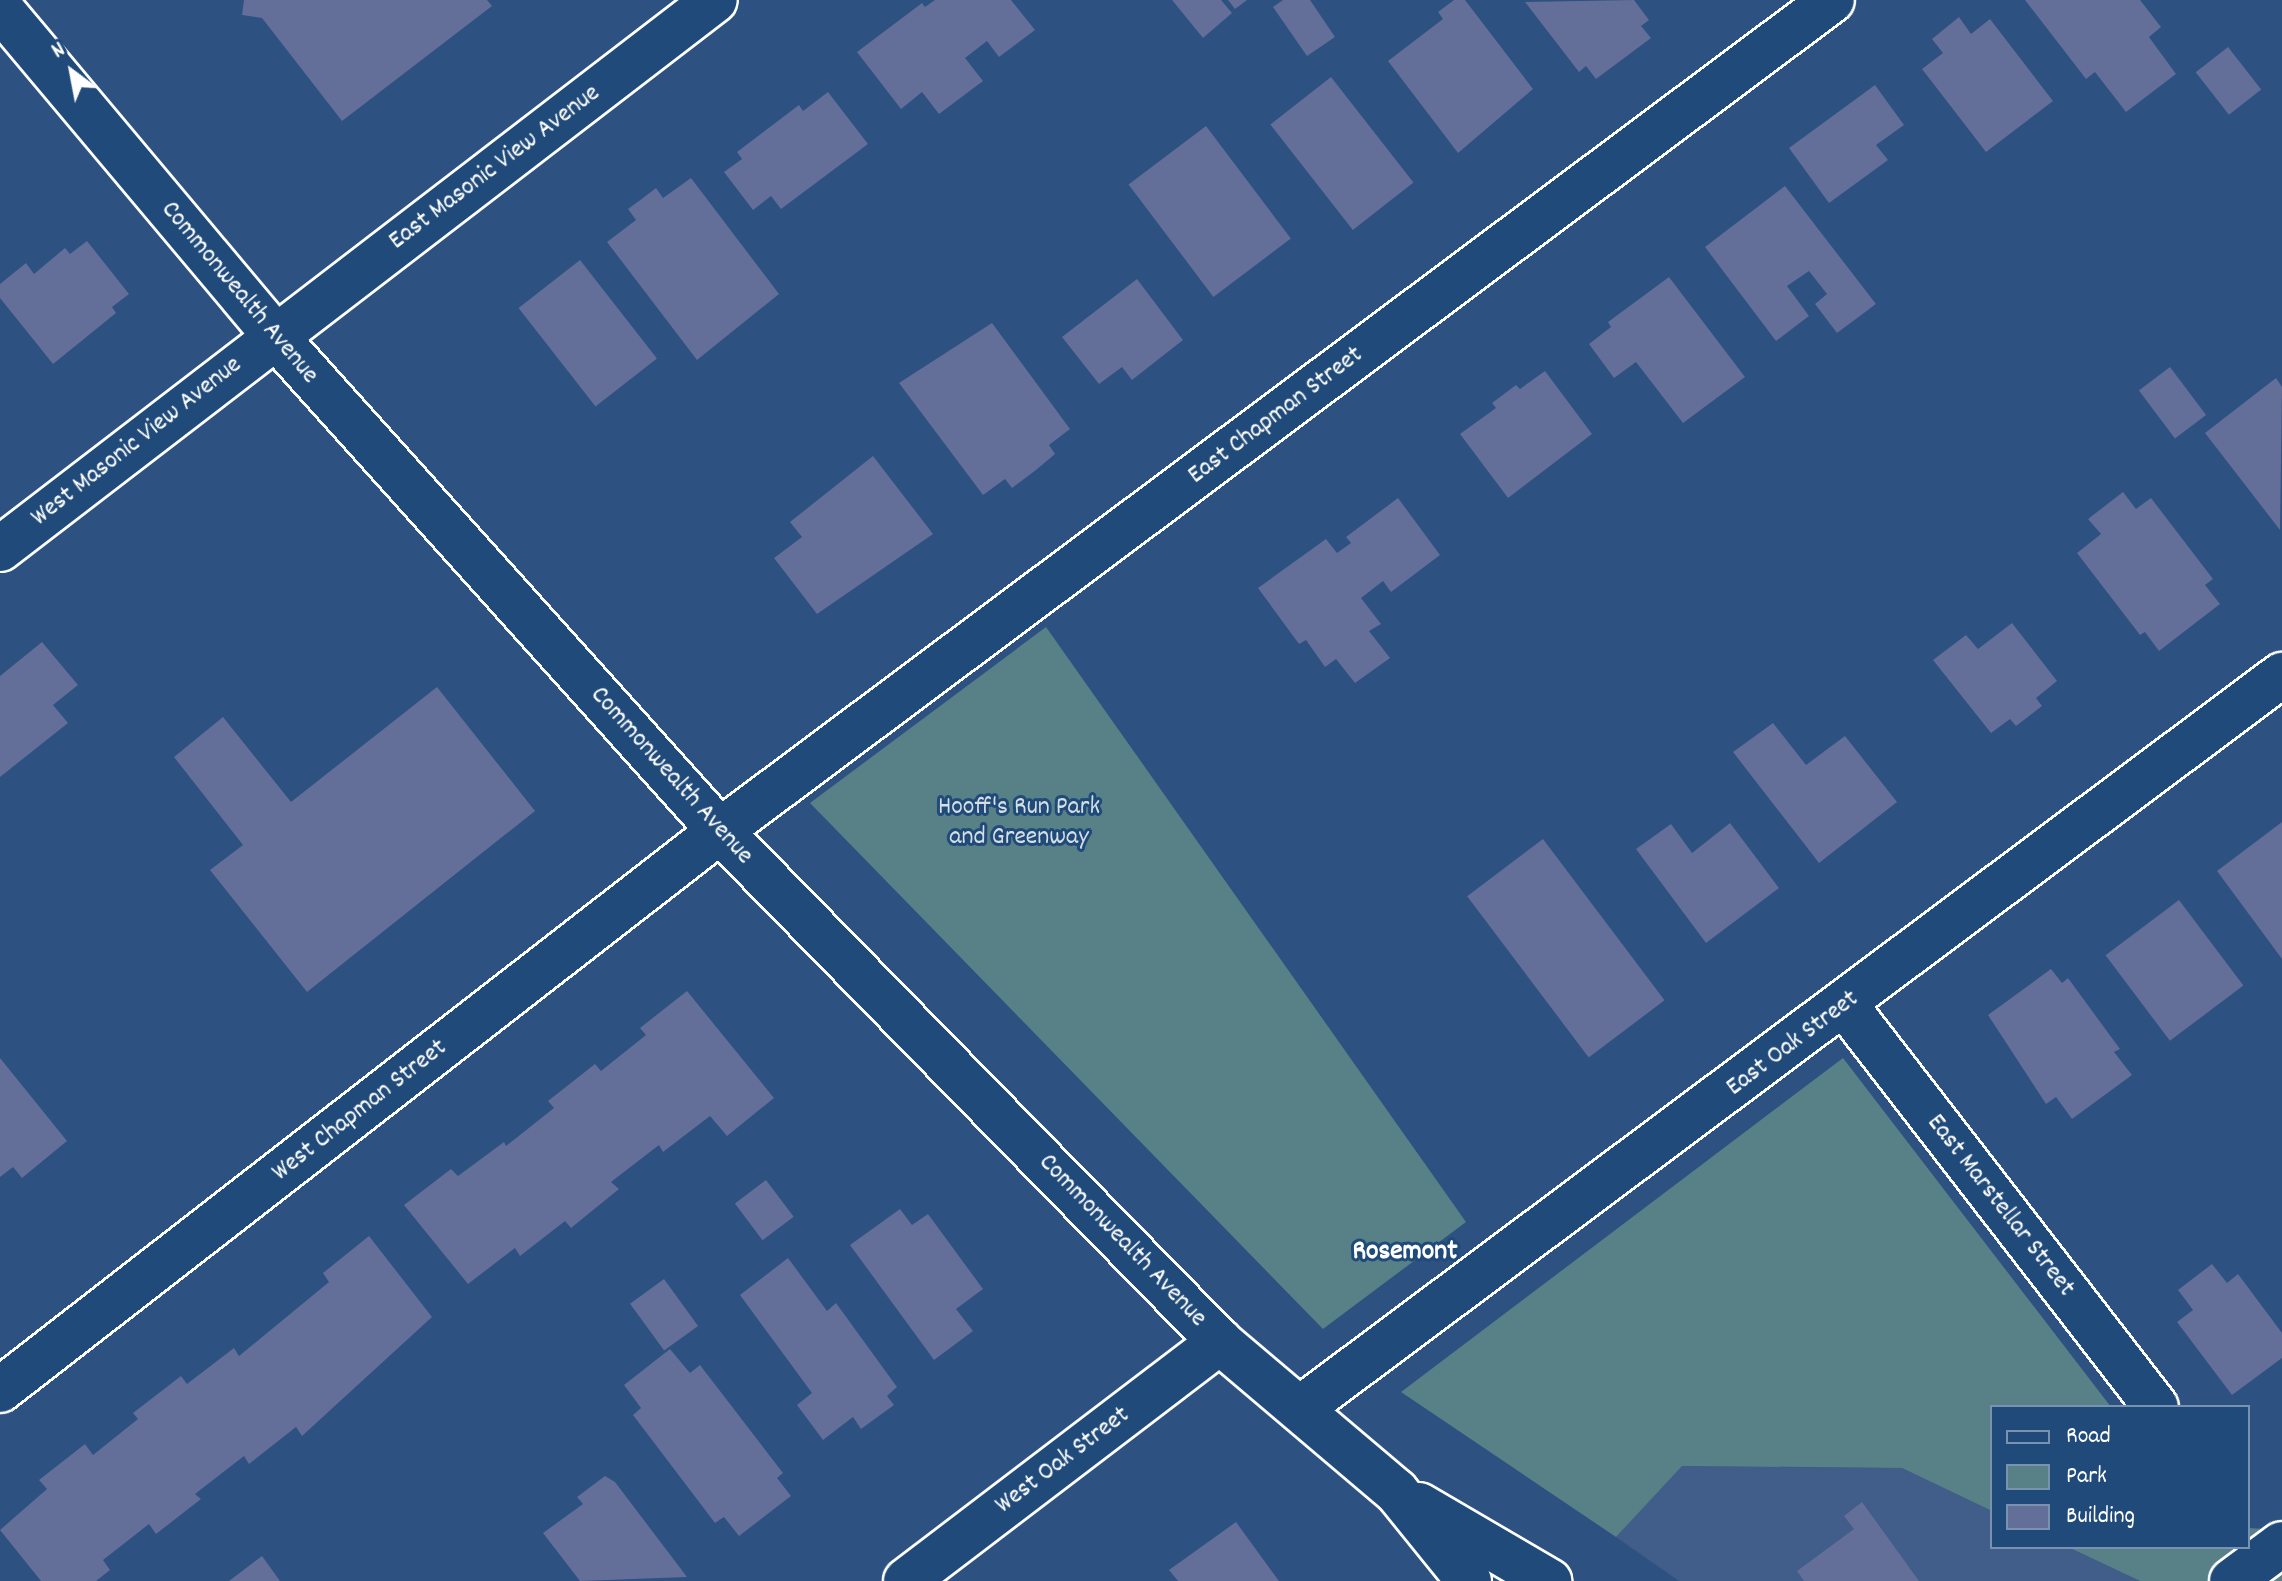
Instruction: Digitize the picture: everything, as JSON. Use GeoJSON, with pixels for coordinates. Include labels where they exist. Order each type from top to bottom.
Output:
{"type":"FeatureCollection","features":[{"type":"Feature","properties":{"kind":"street","name":"East Masonic View Avenue"},"geometry":{"type":"LineString","coordinates":[[274,335],[715,0]]}},
{"type":"Feature","properties":{"kind":"street","name":"East Chapman Street"},"geometry":{"type":"LineString","coordinates":[[720,831],[1832,0]]}},
{"type":"Feature","properties":{"kind":"street","name":"Commonwealth Avenue"},"geometry":{"type":"LineString","coordinates":[[0,8],[274,335],[720,831],[1220,1342],[1396,1491],[1469,1581]]}},
{"type":"Feature","properties":{"kind":"street","name":"West Masonic View Avenue"},"geometry":{"type":"LineString","coordinates":[[0,549],[274,335]]}},
{"type":"Feature","properties":{"kind":"street","name":"East Oak Street"},"geometry":{"type":"LineString","coordinates":[[1301,1408],[1845,1005],[2282,675]]}},
{"type":"Feature","properties":{"kind":"street","name":"West Chapman Street"},"geometry":{"type":"LineString","coordinates":[[0,1390],[720,831]]}},
{"type":"Feature","properties":{"kind":"street","name":"East Marstellar Street"},"geometry":{"type":"LineString","coordinates":[[1845,1005],[2154,1405]]}},
{"type":"Feature","properties":{"kind":"street","name":"West Oak Street"},"geometry":{"type":"LineString","coordinates":[[906,1581],[1220,1342]]}},
{"type":"Feature","properties":{"kind":"street","name":"Commonwealth Avenue"},"geometry":{"type":"LineString","coordinates":[[1396,1491],[1549,1581]]}},
{"type":"Feature","properties":{"kind":"street"},"geometry":{"type":"LineString","coordinates":[[2232,1581],[2267,1541]]}},
{"type":"Feature","properties":{"kind":"shaded area"},"geometry":{"type":"Polygon","coordinates":[[[1681,1466],[1902,1468],[1990,1510],[1990,1549],[2072,1549],[2140,1581],[1679,1581],[1616,1537],[1681,1466]]]}},
{"type":"Feature","properties":{"kind":"green space","name":"Hooff's Run Park and Greenway"},"geometry":{"type":"Polygon","coordinates":[[[1046,627],[1466,1222],[1323,1329],[810,803],[1046,627]]]}},
{"type":"Feature","properties":{"kind":"green space"},"geometry":{"type":"Polygon","coordinates":[[[1843,1058],[2109,1405],[1990,1405],[1990,1510],[1902,1468],[1682,1466],[1616,1537],[1401,1392],[1843,1058]]]}},
{"type":"Feature","properties":{"kind":"green space"},"geometry":{"type":"Polygon","coordinates":[[[2250,1528],[2282,1530],[2282,1581],[2140,1581],[2072,1549],[2250,1549],[2250,1528]]]}},
{"type":"Feature","properties":{"kind":"building"},"geometry":{"type":"Polygon","coordinates":[[[244,0],[487,0],[492,6],[342,121],[262,18],[242,15],[244,0]]]}},
{"type":"Feature","properties":{"kind":"building"},"geometry":{"type":"Polygon","coordinates":[[[935,0],[1011,0],[1035,30],[999,57],[987,41],[965,58],[983,81],[939,114],[922,92],[901,109],[857,52],[922,3],[925,7],[935,0]]]}},
{"type":"Feature","properties":{"kind":"building"},"geometry":{"type":"Polygon","coordinates":[[[1172,0],[1221,0],[1232,13],[1203,38],[1172,0]]]}},
{"type":"Feature","properties":{"kind":"building"},"geometry":{"type":"Polygon","coordinates":[[[1228,0],[1247,0],[1235,9],[1228,0]]]}},
{"type":"Feature","properties":{"kind":"building"},"geometry":{"type":"Polygon","coordinates":[[[1283,0],[1310,0],[1335,37],[1307,56],[1273,7],[1283,0]]]}},
{"type":"Feature","properties":{"kind":"building"},"geometry":{"type":"Polygon","coordinates":[[[1454,0],[1465,0],[1533,89],[1458,153],[1388,61],[1443,19],[1438,12],[1454,0]]]}},
{"type":"Feature","properties":{"kind":"building"},"geometry":{"type":"Polygon","coordinates":[[[1634,0],[1649,20],[1641,26],[1651,38],[1596,79],[1586,66],[1579,72],[1525,2],[1634,0]]]}},
{"type":"Feature","properties":{"kind":"building"},"geometry":{"type":"Polygon","coordinates":[[[2025,0],[2140,0],[2161,27],[2149,37],[2176,74],[2126,112],[2095,72],[2086,79],[2025,0]]]}},
{"type":"Feature","properties":{"kind":"building"},"geometry":{"type":"Polygon","coordinates":[[[1959,17],[1971,34],[1990,19],[2053,101],[1986,152],[1922,69],[1943,53],[1932,39],[1959,17]]]}},
{"type":"Feature","properties":{"kind":"building"},"geometry":{"type":"Polygon","coordinates":[[[2228,47],[2261,90],[2229,115],[2196,72],[2228,47]]]}},
{"type":"Feature","properties":{"kind":"building"},"geometry":{"type":"Polygon","coordinates":[[[1331,77],[1413,183],[1353,230],[1270,124],[1331,77]]]}},
{"type":"Feature","properties":{"kind":"building"},"geometry":{"type":"Polygon","coordinates":[[[1875,85],[1904,125],[1876,145],[1888,160],[1829,203],[1789,148],[1875,85]]]}},
{"type":"Feature","properties":{"kind":"building"},"geometry":{"type":"Polygon","coordinates":[[[828,92],[868,144],[781,209],[771,196],[753,210],[724,172],[742,159],[737,152],[799,105],[803,111],[828,92]]]}},
{"type":"Feature","properties":{"kind":"building"},"geometry":{"type":"Polygon","coordinates":[[[1206,126],[1291,239],[1213,297],[1129,184],[1206,126]]]}},
{"type":"Feature","properties":{"kind":"building"},"geometry":{"type":"Polygon","coordinates":[[[691,178],[779,294],[697,360],[607,242],[636,220],[628,209],[656,188],[663,198],[691,178]]]}},
{"type":"Feature","properties":{"kind":"building"},"geometry":{"type":"Polygon","coordinates":[[[1785,186],[1876,304],[1837,333],[1815,304],[1827,294],[1809,271],[1787,286],[1809,316],[1776,341],[1705,247],[1785,186]]]}},
{"type":"Feature","properties":{"kind":"building"},"geometry":{"type":"Polygon","coordinates":[[[87,241],[129,294],[112,307],[116,313],[53,364],[0,298],[0,284],[26,263],[34,274],[65,248],[70,254],[87,241]]]}},
{"type":"Feature","properties":{"kind":"building"},"geometry":{"type":"Polygon","coordinates":[[[580,260],[657,359],[595,407],[519,308],[580,260]]]}},
{"type":"Feature","properties":{"kind":"building"},"geometry":{"type":"Polygon","coordinates":[[[1669,277],[1745,377],[1683,423],[1636,362],[1614,378],[1589,344],[1611,327],[1608,322],[1669,277]]]}},
{"type":"Feature","properties":{"kind":"building"},"geometry":{"type":"Polygon","coordinates":[[[1137,279],[1183,340],[1132,380],[1122,367],[1099,384],[1062,337],[1137,279]]]}},
{"type":"Feature","properties":{"kind":"building"},"geometry":{"type":"Polygon","coordinates":[[[992,323],[1070,429],[1049,445],[1055,454],[1036,470],[1012,488],[1005,479],[983,495],[899,383],[992,323]]]}},
{"type":"Feature","properties":{"kind":"building"},"geometry":{"type":"Polygon","coordinates":[[[2170,367],[2206,415],[2175,438],[2139,390],[2170,367]]]}},
{"type":"Feature","properties":{"kind":"building"},"geometry":{"type":"Polygon","coordinates":[[[1545,371],[1592,434],[1508,498],[1460,434],[1496,408],[1492,403],[1516,385],[1520,389],[1545,371]]]}},
{"type":"Feature","properties":{"kind":"building"},"geometry":{"type":"Polygon","coordinates":[[[2276,378],[2282,387],[2280,530],[2205,433],[2276,378]]]}},
{"type":"Feature","properties":{"kind":"building"},"geometry":{"type":"Polygon","coordinates":[[[873,456],[933,534],[817,614],[774,558],[802,537],[790,522],[873,456]]]}},
{"type":"Feature","properties":{"kind":"building"},"geometry":{"type":"Polygon","coordinates":[[[2123,492],[2136,509],[2151,498],[2213,579],[2205,585],[2220,604],[2159,651],[2145,632],[2140,635],[2077,553],[2101,534],[2088,519],[2123,492]]]}},
{"type":"Feature","properties":{"kind":"building"},"geometry":{"type":"Polygon","coordinates":[[[1398,498],[1440,555],[1391,592],[1383,581],[1361,598],[1381,624],[1369,631],[1390,658],[1355,683],[1336,659],[1325,667],[1306,640],[1299,644],[1258,588],[1326,539],[1337,553],[1351,543],[1346,537],[1398,498]]]}},
{"type":"Feature","properties":{"kind":"building"},"geometry":{"type":"Polygon","coordinates":[[[2012,623],[2057,681],[2036,698],[2042,706],[2016,726],[2010,719],[1991,733],[1933,660],[1966,635],[1978,649],[2012,623]]]}},
{"type":"Feature","properties":{"kind":"building"},"geometry":{"type":"Polygon","coordinates":[[[42,642],[78,685],[53,705],[68,723],[0,777],[0,676],[42,642]]]}},
{"type":"Feature","properties":{"kind":"building"},"geometry":{"type":"Polygon","coordinates":[[[437,687],[535,811],[307,992],[210,870],[243,845],[174,757],[223,717],[291,802],[437,687]]]}},
{"type":"Feature","properties":{"kind":"building"},"geometry":{"type":"Polygon","coordinates":[[[1773,723],[1806,765],[1845,736],[1897,802],[1819,863],[1733,752],[1773,723]]]}},
{"type":"Feature","properties":{"kind":"building"},"geometry":{"type":"Polygon","coordinates":[[[2282,822],[2282,959],[2217,871],[2282,822]]]}},
{"type":"Feature","properties":{"kind":"building"},"geometry":{"type":"Polygon","coordinates":[[[1730,823],[1779,888],[1706,943],[1636,849],[1671,824],[1692,853],[1730,823]]]}},
{"type":"Feature","properties":{"kind":"building"},"geometry":{"type":"Polygon","coordinates":[[[1543,839],[1665,1000],[1589,1057],[1467,896],[1543,839]]]}},
{"type":"Feature","properties":{"kind":"building"},"geometry":{"type":"Polygon","coordinates":[[[2179,900],[2243,985],[2170,1041],[2106,955],[2179,900]]]}},
{"type":"Feature","properties":{"kind":"building"},"geometry":{"type":"Polygon","coordinates":[[[2051,969],[2062,983],[2068,978],[2120,1049],[2114,1052],[2132,1075],[2072,1119],[2056,1097],[2046,1104],[1988,1015],[2051,969]]]}},
{"type":"Feature","properties":{"kind":"building"},"geometry":{"type":"Polygon","coordinates":[[[687,991],[774,1098],[727,1136],[710,1116],[663,1152],[659,1145],[611,1182],[619,1189],[571,1228],[565,1221],[520,1256],[515,1248],[468,1284],[404,1205],[451,1169],[458,1176],[504,1142],[506,1146],[554,1108],[548,1101],[595,1064],[601,1071],[646,1035],[640,1028],[687,991]]]}},
{"type":"Feature","properties":{"kind":"building"},"geometry":{"type":"Polygon","coordinates":[[[0,1058],[67,1141],[22,1178],[13,1167],[0,1177],[0,1058]]]}},
{"type":"Feature","properties":{"kind":"building"},"geometry":{"type":"Polygon","coordinates":[[[766,1180],[794,1217],[763,1240],[735,1203],[766,1180]]]}},
{"type":"Feature","properties":{"kind":"building"},"geometry":{"type":"Polygon","coordinates":[[[900,1209],[912,1225],[928,1214],[983,1289],[956,1309],[973,1331],[934,1360],[850,1245],[900,1209]]]}},
{"type":"Feature","properties":{"kind":"building"},"geometry":{"type":"Polygon","coordinates":[[[369,1236],[432,1317],[302,1436],[296,1427],[249,1464],[244,1456],[195,1494],[201,1499],[156,1534],[149,1524],[103,1560],[110,1570],[96,1581],[41,1581],[0,1530],[47,1489],[39,1480],[85,1444],[93,1455],[138,1419],[133,1413],[181,1376],[187,1384],[234,1348],[239,1356],[329,1282],[323,1273],[369,1236]]]}},
{"type":"Feature","properties":{"kind":"building"},"geometry":{"type":"Polygon","coordinates":[[[788,1258],[827,1311],[836,1303],[897,1387],[887,1396],[894,1405],[861,1429],[853,1417],[823,1440],[797,1405],[812,1393],[740,1295],[788,1258]]]}},
{"type":"Feature","properties":{"kind":"building"},"geometry":{"type":"Polygon","coordinates":[[[2212,1264],[2227,1283],[2238,1274],[2282,1333],[2282,1358],[2232,1395],[2177,1322],[2193,1310],[2178,1290],[2212,1264]]]}},
{"type":"Feature","properties":{"kind":"building"},"geometry":{"type":"Polygon","coordinates":[[[664,1279],[698,1326],[664,1351],[630,1304],[664,1279]]]}},
{"type":"Feature","properties":{"kind":"building"},"geometry":{"type":"Polygon","coordinates":[[[670,1349],[690,1373],[700,1365],[783,1473],[777,1478],[791,1496],[739,1536],[724,1517],[715,1523],[633,1415],[641,1408],[624,1385],[670,1349]]]}},
{"type":"Feature","properties":{"kind":"building"},"geometry":{"type":"Polygon","coordinates":[[[605,1476],[615,1482],[687,1577],[580,1581],[543,1533],[583,1504],[577,1497],[605,1476]]]}},
{"type":"Feature","properties":{"kind":"building"},"geometry":{"type":"Polygon","coordinates":[[[1862,1502],[1919,1581],[1804,1581],[1797,1571],[1854,1529],[1844,1516],[1862,1502]]]}},
{"type":"Feature","properties":{"kind":"building"},"geometry":{"type":"Polygon","coordinates":[[[1236,1522],[1279,1581],[1178,1581],[1169,1570],[1236,1522]]]}},
{"type":"Feature","properties":{"kind":"building"},"geometry":{"type":"Polygon","coordinates":[[[262,1556],[280,1581],[229,1581],[262,1556]]]}},
{"type":"Feature","properties":{"kind":"district","name":"Rosemont"},"geometry":{"type":"Point","coordinates":[1405,1253]}}]}
